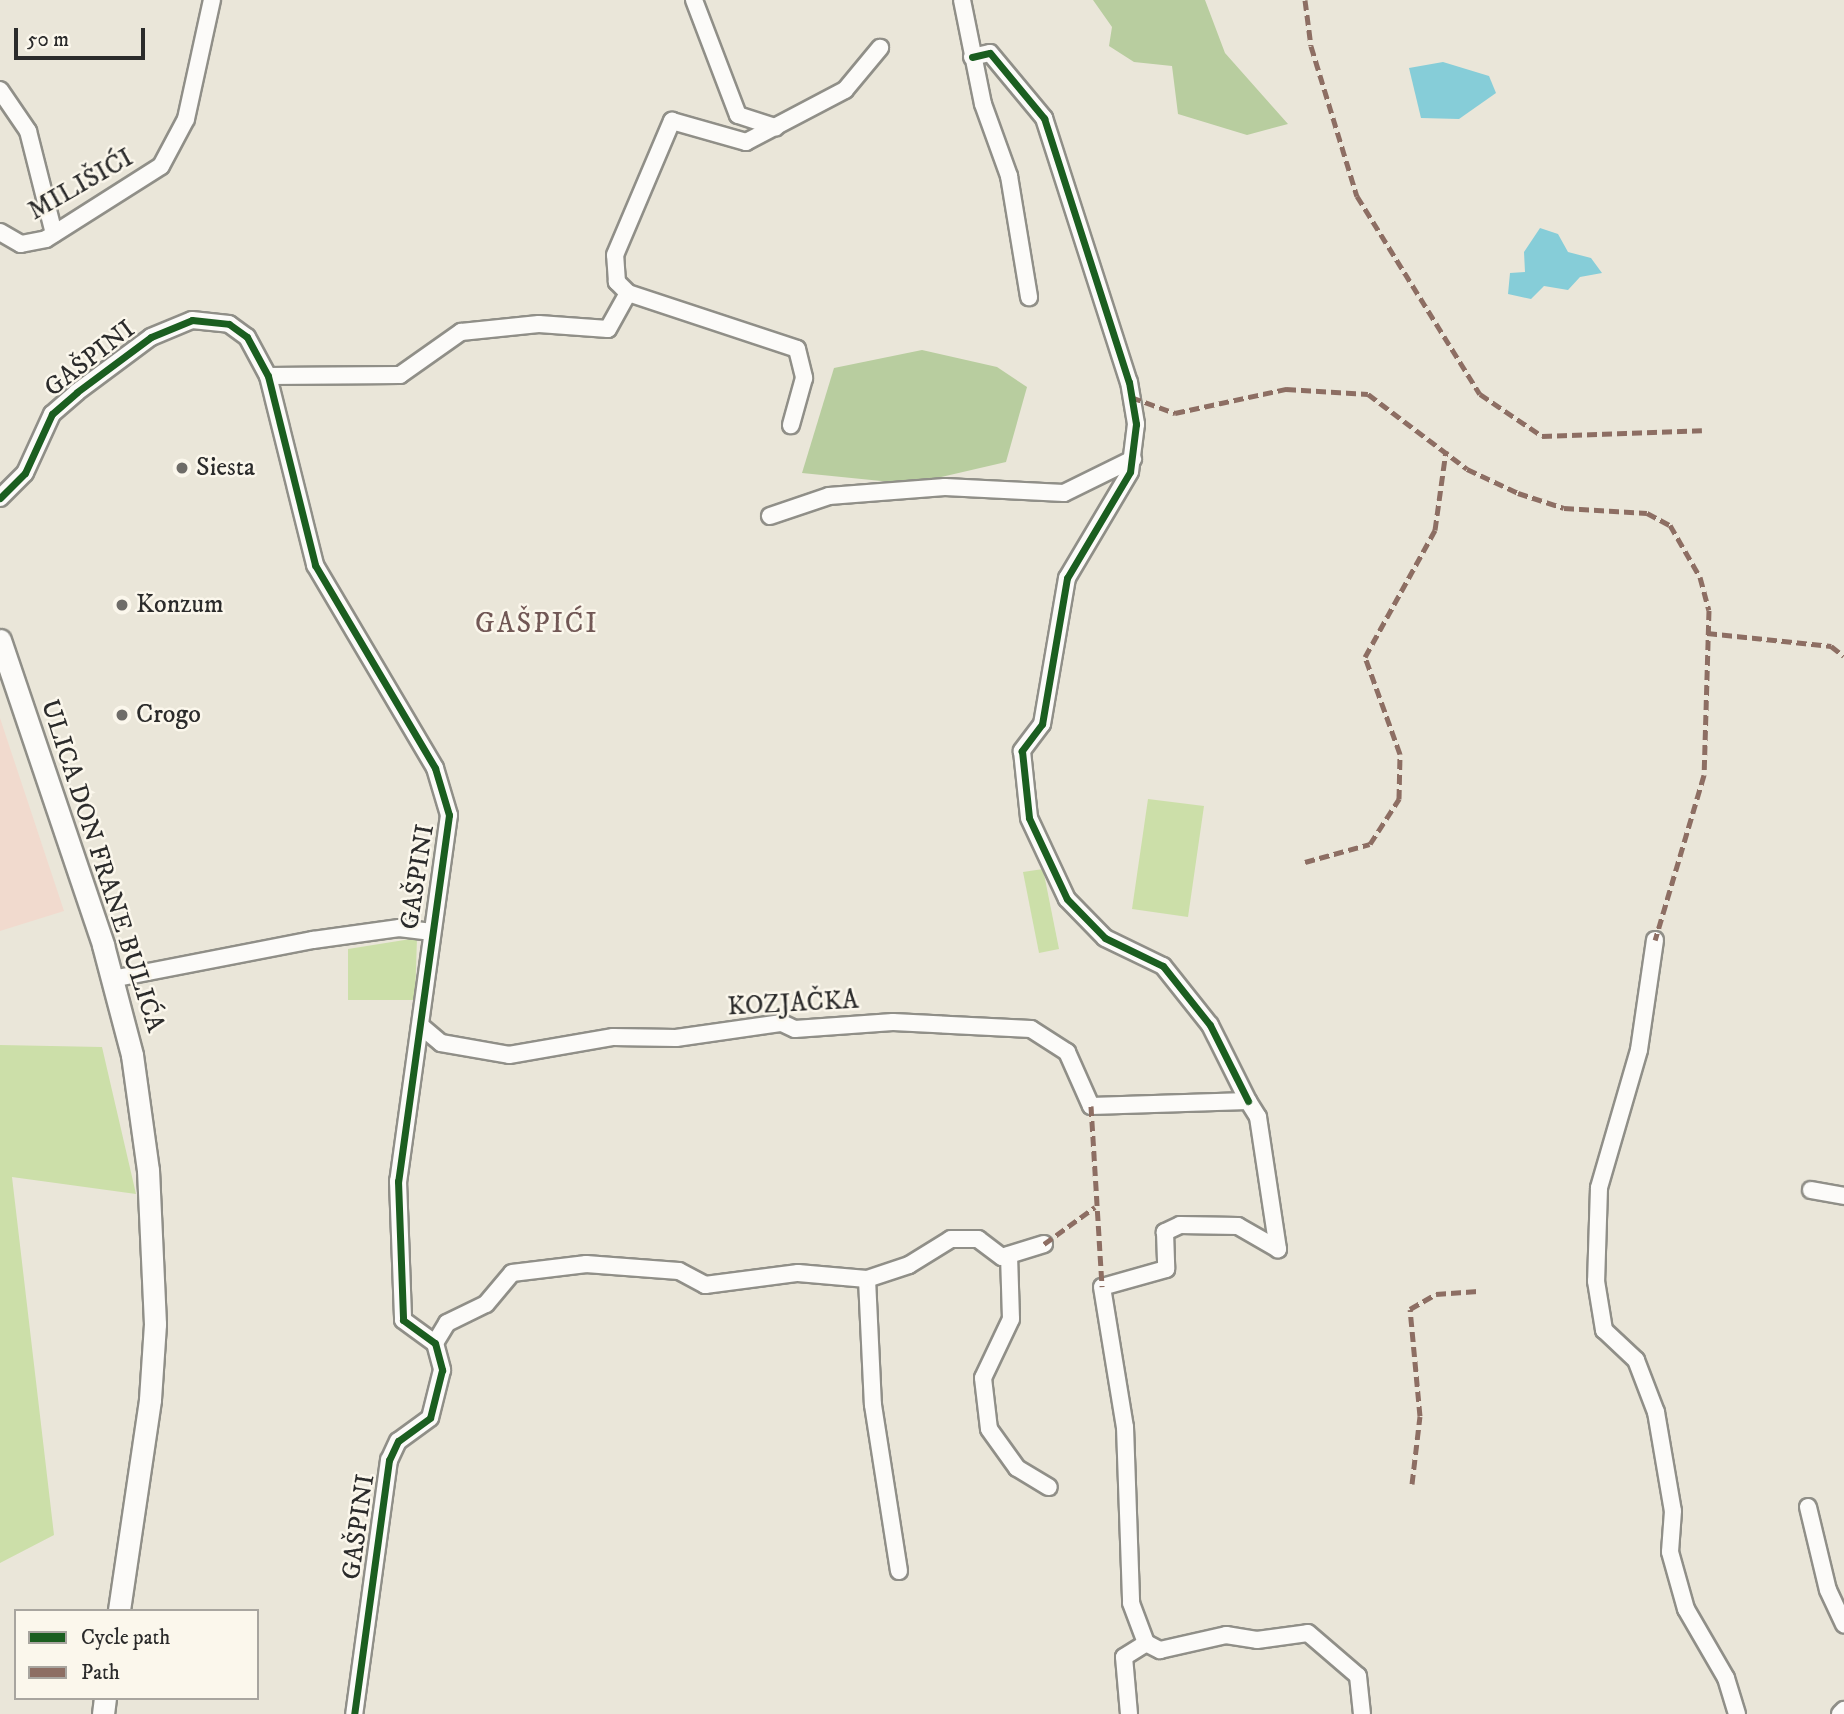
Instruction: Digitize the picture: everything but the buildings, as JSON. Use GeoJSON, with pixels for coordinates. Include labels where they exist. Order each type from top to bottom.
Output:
{"type":"FeatureCollection","features":[{"type":"Feature","properties":{"kind":"street","name":"MILIŠIĆI"},"geometry":{"type":"LineString","coordinates":[[0,232],[21,244],[54,234],[161,166],[175,144],[212,0]]}},
{"type":"Feature","properties":{"kind":"street"},"geometry":{"type":"LineString","coordinates":[[694,0],[737,115],[776,127]]}},
{"type":"Feature","properties":{"kind":"street"},"geometry":{"type":"LineString","coordinates":[[962,0],[972,57],[1009,176],[1029,297]]}},
{"type":"Feature","properties":{"kind":"street"},"geometry":{"type":"LineString","coordinates":[[791,425],[803,378],[797,349],[628,293],[617,282],[615,255],[672,121],[746,142],[845,90],[880,48]]}},
{"type":"Feature","properties":{"kind":"street"},"geometry":{"type":"LineString","coordinates":[[972,57],[990,53],[1044,118],[1129,382],[1133,459],[1099,530],[1067,578],[1042,724],[1022,751],[1030,818],[1067,899],[1105,937],[1163,966],[1210,1025],[1258,1117],[1278,1249],[1238,1226],[1180,1225],[1166,1232],[1166,1269],[1102,1287],[1125,1427],[1131,1603],[1146,1643],[1160,1650],[1226,1635],[1257,1640],[1308,1633],[1358,1676],[1362,1714]]}},
{"type":"Feature","properties":{"kind":"street"},"geometry":{"type":"LineString","coordinates":[[0,90],[28,131],[54,234]]}},
{"type":"Feature","properties":{"kind":"street"},"geometry":{"type":"LineString","coordinates":[[268,376],[400,375],[461,332],[539,324],[607,329],[628,293]]}},
{"type":"Feature","properties":{"kind":"street","name":"GAŠPINI"},"geometry":{"type":"LineString","coordinates":[[0,498],[25,473],[52,414],[150,337],[192,320],[229,324],[247,337],[268,376],[315,565],[435,768],[449,815],[430,932],[422,1027],[398,1181],[403,1320],[435,1343],[442,1370],[430,1418],[398,1441],[390,1460],[354,1714]]}},
{"type":"Feature","properties":{"kind":"street"},"geometry":{"type":"LineString","coordinates":[[770,516],[828,496],[944,487],[1064,493],[1133,459]]}},
{"type":"Feature","properties":{"kind":"street","name":"ULICA DON FRANE BULIĆA"},"geometry":{"type":"LineString","coordinates":[[0,640],[112,979],[132,1055],[148,1170],[155,1324],[150,1400],[119,1609]]}},
{"type":"Feature","properties":{"kind":"street"},"geometry":{"type":"LineString","coordinates":[[112,979],[313,940],[399,928],[430,932]]}},
{"type":"Feature","properties":{"kind":"street"},"geometry":{"type":"LineString","coordinates":[[1654,940],[1639,1050],[1599,1188],[1596,1281],[1604,1330],[1636,1360],[1656,1412],[1673,1511],[1670,1552],[1686,1609],[1726,1678],[1737,1714]]}},
{"type":"Feature","properties":{"kind":"street","name":"KOZJAČKA"},"geometry":{"type":"LineString","coordinates":[[422,1027],[441,1043],[509,1055],[613,1037],[676,1038],[782,1023],[795,1029],[893,1022],[1031,1029],[1067,1052],[1091,1107],[1248,1101]]}},
{"type":"Feature","properties":{"kind":"street"},"geometry":{"type":"LineString","coordinates":[[1811,1190],[1844,1196]]}},
{"type":"Feature","properties":{"kind":"street"},"geometry":{"type":"LineString","coordinates":[[435,1343],[447,1323],[486,1304],[512,1273],[586,1264],[679,1271],[705,1285],[798,1273],[867,1279],[909,1265],[951,1239],[978,1239],[1009,1255],[1044,1244]]}},
{"type":"Feature","properties":{"kind":"street"},"geometry":{"type":"LineString","coordinates":[[1009,1255],[1011,1319],[983,1378],[989,1429],[1017,1468],[1049,1487]]}},
{"type":"Feature","properties":{"kind":"street"},"geometry":{"type":"LineString","coordinates":[[867,1279],[873,1405],[899,1571]]}},
{"type":"Feature","properties":{"kind":"street"},"geometry":{"type":"LineString","coordinates":[[1808,1507],[1828,1590],[1844,1624]]}},
{"type":"Feature","properties":{"kind":"street"},"geometry":{"type":"LineString","coordinates":[[1129,1714],[1124,1657],[1146,1643]]}},
{"type":"Feature","properties":{"kind":"shaded area"},"geometry":{"type":"Polygon","coordinates":[[[0,718],[64,911],[0,931],[0,718]]]}},
{"type":"Feature","properties":{"kind":"green space"},"geometry":{"type":"Polygon","coordinates":[[[1093,0],[1205,0],[1225,53],[1288,124],[1247,135],[1178,114],[1172,66],[1134,62],[1109,46],[1112,27],[1093,0]]]}},
{"type":"Feature","properties":{"kind":"green space"},"geometry":{"type":"Polygon","coordinates":[[[922,350],[997,367],[1027,387],[1006,462],[911,484],[802,473],[834,368],[922,350]]]}},
{"type":"Feature","properties":{"kind":"green space"},"geometry":{"type":"Polygon","coordinates":[[[1148,799],[1204,806],[1188,917],[1132,909],[1148,799]]]}},
{"type":"Feature","properties":{"kind":"green space"},"geometry":{"type":"Polygon","coordinates":[[[1043,869],[1059,949],[1039,953],[1023,872],[1043,869]]]}},
{"type":"Feature","properties":{"kind":"green space"},"geometry":{"type":"Polygon","coordinates":[[[417,938],[415,1000],[348,1000],[348,949],[417,938]]]}},
{"type":"Feature","properties":{"kind":"green space"},"geometry":{"type":"Polygon","coordinates":[[[0,1045],[102,1047],[136,1194],[12,1177],[54,1535],[0,1563],[0,1045]]]}},
{"type":"Feature","properties":{"kind":"water"},"geometry":{"type":"Polygon","coordinates":[[[1443,62],[1489,76],[1496,93],[1459,119],[1421,118],[1409,68],[1443,62]]]}},
{"type":"Feature","properties":{"kind":"water"},"geometry":{"type":"Polygon","coordinates":[[[1540,228],[1558,234],[1568,252],[1591,258],[1602,273],[1580,277],[1568,290],[1544,286],[1531,299],[1508,294],[1510,273],[1525,272],[1524,252],[1540,228]]]}},
{"type":"Feature","properties":{"kind":"marked path"},"geometry":{"type":"LineString","coordinates":[[1305,0],[1311,46],[1357,196],[1480,394],[1542,436],[1702,430]]}},
{"type":"Feature","properties":{"kind":"marked path"},"geometry":{"type":"LineString","coordinates":[[1131,397],[1175,413],[1286,389],[1368,394],[1467,469],[1518,493],[1564,508],[1647,513],[1670,525],[1700,577],[1709,610],[1704,775],[1655,940]]}},
{"type":"Feature","properties":{"kind":"marked path"},"geometry":{"type":"LineString","coordinates":[[1305,862],[1370,844],[1399,799],[1400,754],[1365,657],[1435,530],[1446,451]]}},
{"type":"Feature","properties":{"kind":"marked path"},"geometry":{"type":"LineString","coordinates":[[1707,633],[1831,646],[1844,656]]}},
{"type":"Feature","properties":{"kind":"marked path"},"geometry":{"type":"LineString","coordinates":[[1091,1106],[1102,1287]]}},
{"type":"Feature","properties":{"kind":"marked path"},"geometry":{"type":"LineString","coordinates":[[1044,1244],[1095,1207]]}},
{"type":"Feature","properties":{"kind":"marked path"},"geometry":{"type":"LineString","coordinates":[[1412,1484],[1420,1416],[1410,1309],[1436,1294],[1478,1291]]}},
{"type":"Feature","properties":{"kind":"cycle path"},"geometry":{"type":"LineString","coordinates":[[972,57],[990,53],[1044,118],[1129,382],[1136,424],[1130,472],[1067,578],[1042,724],[1022,751],[1029,818],[1067,899],[1105,938],[1163,966],[1210,1025],[1248,1101]]}},
{"type":"Feature","properties":{"kind":"cycle path"},"geometry":{"type":"LineString","coordinates":[[0,498],[25,473],[52,414],[77,392],[151,337],[192,320],[229,324],[247,337],[268,376],[315,565],[435,768],[449,815],[398,1181],[403,1320],[435,1343],[442,1370],[430,1418],[398,1441],[389,1460],[354,1714]]}},
{"type":"Feature","properties":{"kind":"place","name":"Siesta"},"geometry":{"type":"Point","coordinates":[182,468]}},
{"type":"Feature","properties":{"kind":"place","name":"Konzum"},"geometry":{"type":"Point","coordinates":[122,605]}},
{"type":"Feature","properties":{"kind":"place","name":"Crogo"},"geometry":{"type":"Point","coordinates":[122,715]}},
{"type":"Feature","properties":{"kind":"district","name":"GAŠPIĆI"},"geometry":{"type":"Point","coordinates":[537,624]}}]}
